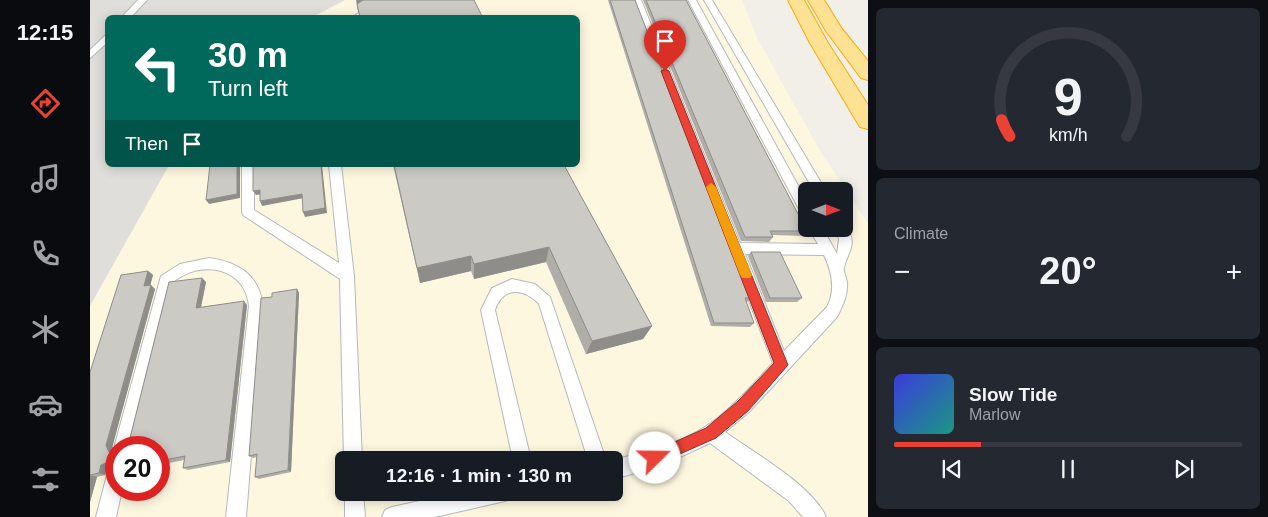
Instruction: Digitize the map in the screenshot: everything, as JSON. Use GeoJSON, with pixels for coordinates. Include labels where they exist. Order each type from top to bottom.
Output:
{"type":"FeatureCollection","features":[{"type":"Feature","properties":{"kind":"highway"},"geometry":{"type":"LineString","coordinates":[[796,0],[819,43],[868,122]]}},
{"type":"Feature","properties":{"kind":"highway"},"geometry":{"type":"LineString","coordinates":[[816,0],[835,31],[868,74]]}},
{"type":"Feature","properties":{"kind":"lane"},"geometry":{"type":"LineString","coordinates":[[128,15],[143,0]]}},
{"type":"Feature","properties":{"kind":"lane"},"geometry":{"type":"LineString","coordinates":[[360,15],[385,0]]}},
{"type":"Feature","properties":{"kind":"lane"},"geometry":{"type":"LineString","coordinates":[[637,0],[782,365]]}},
{"type":"Feature","properties":{"kind":"lane"},"geometry":{"type":"LineString","coordinates":[[692,0],[798,196]]}},
{"type":"Feature","properties":{"kind":"lane"},"geometry":{"type":"LineString","coordinates":[[708,0],[815,182]]}},
{"type":"Feature","properties":{"kind":"lane"},"geometry":{"type":"LineString","coordinates":[[90,54],[105,39]]}},
{"type":"Feature","properties":{"kind":"lane"},"geometry":{"type":"LineString","coordinates":[[248,167],[246,204],[248,212],[347,276]]}},
{"type":"Feature","properties":{"kind":"lane"},"geometry":{"type":"LineString","coordinates":[[335,167],[347,276],[353,451]]}},
{"type":"Feature","properties":{"kind":"lane"},"geometry":{"type":"LineString","coordinates":[[623,467],[671,452],[711,433],[743,406],[838,303],[840,281],[836,267],[821,238]]}},
{"type":"Feature","properties":{"kind":"lane"},"geometry":{"type":"LineString","coordinates":[[836,267],[843,259],[846,249],[844,238]]}},
{"type":"Feature","properties":{"kind":"lane"},"geometry":{"type":"LineString","coordinates":[[736,248],[827,250]]}},
{"type":"Feature","properties":{"kind":"lane"},"geometry":{"type":"LineString","coordinates":[[126,436],[166,280],[178,269],[193,265],[218,266],[242,276],[250,284],[255,294],[256,306],[236,517]]}},
{"type":"Feature","properties":{"kind":"lane"},"geometry":{"type":"LineString","coordinates":[[520,451],[488,310],[489,300],[494,293],[511,284],[531,288],[545,301],[595,451]]}},
{"type":"Feature","properties":{"kind":"lane"},"geometry":{"type":"LineString","coordinates":[[711,433],[796,494],[816,517]]}},
{"type":"Feature","properties":{"kind":"lane"},"geometry":{"type":"LineString","coordinates":[[106,517],[110,501]]}},
{"type":"Feature","properties":{"kind":"lane"},"geometry":{"type":"LineString","coordinates":[[354,501],[355,517]]}},
{"type":"Feature","properties":{"kind":"lane"},"geometry":{"type":"LineString","coordinates":[[392,517],[464,501]]}},
{"type":"Feature","properties":{"kind":"shaded area"},"geometry":{"type":"Polygon","coordinates":[[[90,0],[345,0],[316,15],[105,15],[105,167],[168,167],[90,306],[90,0]]]}},
{"type":"Feature","properties":{"kind":"shaded area"},"geometry":{"type":"Polygon","coordinates":[[[345,0],[742,0],[757,38],[819,149],[841,182],[798,182],[798,238],[852,238],[853,201],[868,224],[868,517],[90,517],[90,306],[168,167],[580,167],[580,15],[316,15],[345,0]]]}},
{"type":"Feature","properties":{"kind":"building"},"geometry":{"type":"Polygon","coordinates":[[[363,0],[474,0],[482,15],[359,15],[357,4],[363,0]]]}},
{"type":"Feature","properties":{"kind":"building"},"geometry":{"type":"Polygon","coordinates":[[[610,0],[635,0],[751,298],[745,298],[754,323],[714,323],[610,0]]]}},
{"type":"Feature","properties":{"kind":"building"},"geometry":{"type":"Polygon","coordinates":[[[646,0],[686,0],[798,214],[798,231],[770,231],[773,237],[745,237],[646,0]]]}},
{"type":"Feature","properties":{"kind":"building"},"geometry":{"type":"Polygon","coordinates":[[[210,167],[237,167],[237,194],[206,200],[210,167]]]}},
{"type":"Feature","properties":{"kind":"building"},"geometry":{"type":"Polygon","coordinates":[[[253,167],[321,167],[325,208],[303,212],[302,194],[260,201],[260,190],[253,191],[253,167]]]}},
{"type":"Feature","properties":{"kind":"building"},"geometry":{"type":"Polygon","coordinates":[[[394,167],[565,167],[652,326],[592,341],[549,247],[474,264],[471,256],[417,268],[394,167]]]}},
{"type":"Feature","properties":{"kind":"building"},"geometry":{"type":"Polygon","coordinates":[[[751,252],[780,252],[802,298],[770,298],[751,252]]]}},
{"type":"Feature","properties":{"kind":"building"},"geometry":{"type":"Polygon","coordinates":[[[148,271],[144,286],[151,285],[109,436],[105,436],[105,464],[101,465],[99,473],[90,475],[90,372],[121,275],[148,271]]]}},
{"type":"Feature","properties":{"kind":"building"},"geometry":{"type":"Polygon","coordinates":[[[202,278],[196,308],[244,301],[226,460],[183,468],[185,456],[170,459],[170,436],[130,436],[169,282],[202,278]]]}},
{"type":"Feature","properties":{"kind":"building"},"geometry":{"type":"Polygon","coordinates":[[[297,289],[288,470],[255,477],[257,454],[249,456],[261,298],[272,297],[272,293],[297,289]]]}},
{"type":"Feature","properties":{"kind":"slow traffic"},"geometry":{"type":"LineString","coordinates":[[711,187],[746,275]]}},
{"type":"Feature","properties":{"kind":"route"},"geometry":{"type":"LineString","coordinates":[[655,458],[711,433],[743,406],[782,365],[665,71]]}}]}
